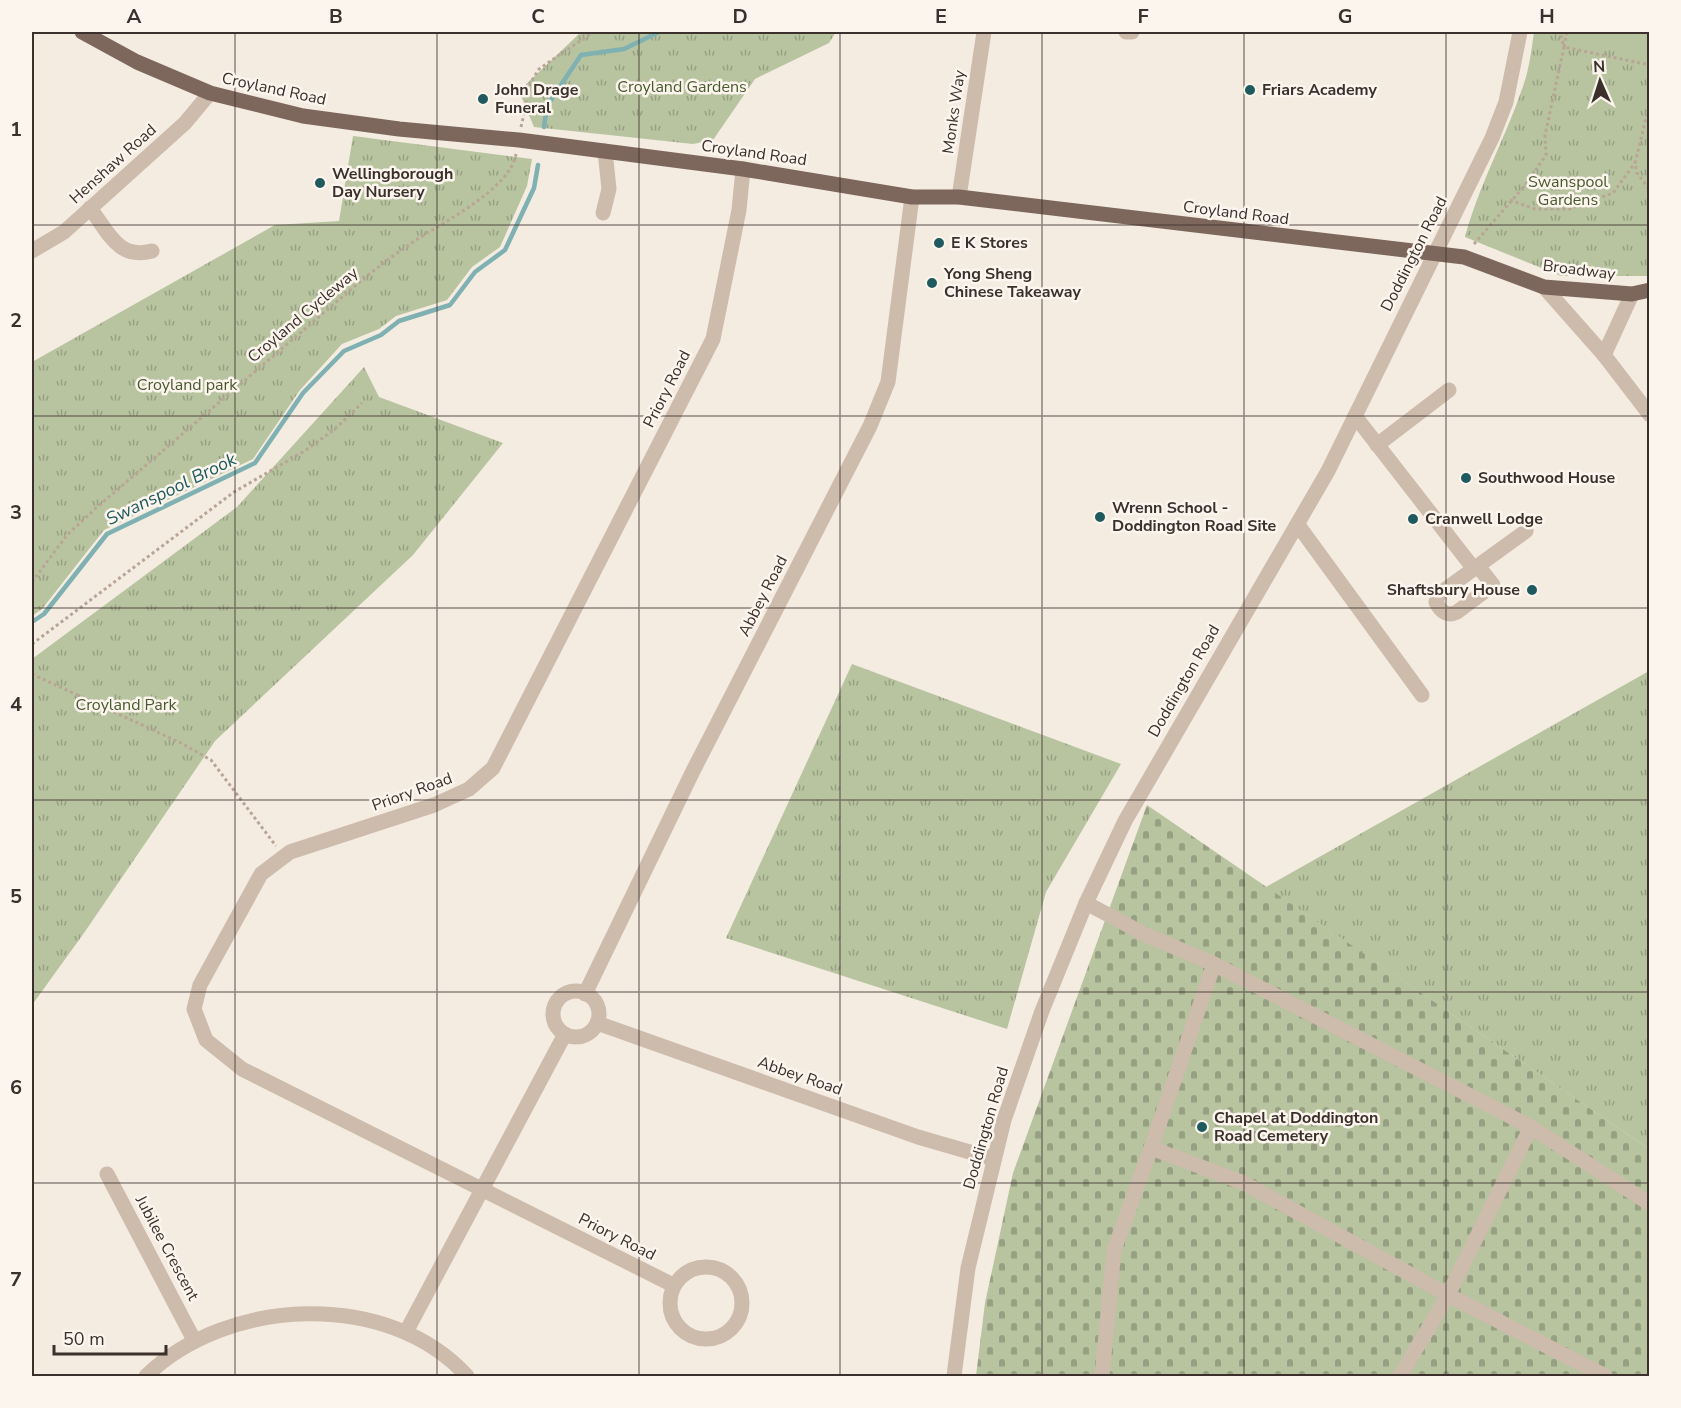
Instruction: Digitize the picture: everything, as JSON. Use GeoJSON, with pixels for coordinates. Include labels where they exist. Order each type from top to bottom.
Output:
{"type":"FeatureCollection","features":[{"type":"Feature","properties":{"kind":"main road","name":"Croyland Road"},"geometry":{"type":"LineString","coordinates":[[82,32],[137,62],[210,93],[303,116],[399,129],[526,136],[556,145],[743,169],[912,197],[959,197],[1437,254]]}},
{"type":"Feature","properties":{"kind":"main road","name":"Broadway"},"geometry":{"type":"LineString","coordinates":[[1437,254],[1464,257],[1544,287],[1632,294],[1650,290]]}},
{"type":"Feature","properties":{"kind":"street","name":"Monks Way"},"geometry":{"type":"LineString","coordinates":[[959,197],[984,32]]}},
{"type":"Feature","properties":{"kind":"street"},"geometry":{"type":"LineString","coordinates":[[1126,32],[1132,32]]}},
{"type":"Feature","properties":{"kind":"street","name":"Doddington Road"},"geometry":{"type":"LineString","coordinates":[[954,1377],[968,1268],[994,1159],[1038,1021],[1086,903],[1125,821],[1328,471],[1413,294],[1437,254],[1502,111],[1520,32]]}},
{"type":"Feature","properties":{"kind":"street","name":"Henshaw Road"},"geometry":{"type":"LineString","coordinates":[[32,251],[64,232],[184,123],[210,93]]}},
{"type":"Feature","properties":{"kind":"street"},"geometry":{"type":"LineString","coordinates":[[603,213],[609,189],[605,151]]}},
{"type":"Feature","properties":{"kind":"street","name":"Priory Road"},"geometry":{"type":"LineString","coordinates":[[673,1285],[242,1069],[206,1040],[194,1009],[200,985],[261,874],[290,852],[434,805],[469,789],[493,768],[713,339],[739,210],[743,169]]}},
{"type":"Feature","properties":{"kind":"street","name":"Abbey Road"},"geometry":{"type":"LineString","coordinates":[[585,994],[693,771],[870,426],[888,382],[912,197]]}},
{"type":"Feature","properties":{"kind":"street"},"geometry":{"type":"LineString","coordinates":[[90,208],[120,249],[136,255],[152,251]]}},
{"type":"Feature","properties":{"kind":"street"},"geometry":{"type":"LineString","coordinates":[[1544,287],[1604,355],[1650,415]]}},
{"type":"Feature","properties":{"kind":"street"},"geometry":{"type":"LineString","coordinates":[[1604,355],[1632,294]]}},
{"type":"Feature","properties":{"kind":"street"},"geometry":{"type":"LineString","coordinates":[[1377,446],[1449,390]]}},
{"type":"Feature","properties":{"kind":"street"},"geometry":{"type":"LineString","coordinates":[[1355,416],[1476,568],[1526,531]]}},
{"type":"Feature","properties":{"kind":"street"},"geometry":{"type":"LineString","coordinates":[[1298,525],[1422,695]]}},
{"type":"Feature","properties":{"kind":"street"},"geometry":{"type":"LineString","coordinates":[[1086,903],[1146,935],[1214,964],[1531,1127],[1650,1204]]}},
{"type":"Feature","properties":{"kind":"street"},"geometry":{"type":"LineString","coordinates":[[1102,1377],[1114,1250],[1214,964]]}},
{"type":"Feature","properties":{"kind":"street"},"geometry":{"type":"LineString","coordinates":[[570,992],[585,994],[597,1006],[597,1023],[590,1032],[580,1036],[565,1034],[555,1023],[553,1014],[555,1004],[561,996],[570,992]]}},
{"type":"Feature","properties":{"kind":"street","name":"Abbey Road"},"geometry":{"type":"LineString","coordinates":[[597,1023],[918,1137],[994,1159]]}},
{"type":"Feature","properties":{"kind":"street"},"geometry":{"type":"LineString","coordinates":[[406,1332],[565,1034]]}},
{"type":"Feature","properties":{"kind":"street"},"geometry":{"type":"LineString","coordinates":[[1400,1377],[1448,1296],[1531,1127]]}},
{"type":"Feature","properties":{"kind":"street"},"geometry":{"type":"LineString","coordinates":[[1150,1148],[1244,1183],[1448,1296],[1605,1377]]}},
{"type":"Feature","properties":{"kind":"street","name":"Jubilee Crescent"},"geometry":{"type":"LineString","coordinates":[[107,1174],[194,1340]]}},
{"type":"Feature","properties":{"kind":"street"},"geometry":{"type":"LineString","coordinates":[[696,1266],[725,1270],[742,1291],[741,1317],[725,1335],[698,1339],[678,1327],[669,1308],[673,1285],[696,1266]]}},
{"type":"Feature","properties":{"kind":"street"},"geometry":{"type":"LineString","coordinates":[[146,1377],[194,1340],[241,1322],[285,1315],[338,1316],[373,1321],[406,1332],[459,1367],[467,1377]]}},
{"type":"Feature","properties":{"kind":"path"},"geometry":{"type":"LineString","coordinates":[[526,136],[523,110],[534,76],[546,64],[593,32]]}},
{"type":"Feature","properties":{"kind":"path"},"geometry":{"type":"LineString","coordinates":[[1560,32],[1564,47]]}},
{"type":"Feature","properties":{"kind":"path"},"geometry":{"type":"LineString","coordinates":[[1464,257],[1470,243],[1475,244],[1510,200],[1526,184],[1546,155],[1545,135],[1568,32]]}},
{"type":"Feature","properties":{"kind":"path"},"geometry":{"type":"LineString","coordinates":[[1564,47],[1650,65]]}},
{"type":"Feature","properties":{"kind":"path"},"geometry":{"type":"LineString","coordinates":[[1650,102],[1635,163],[1636,173],[1650,190]]}},
{"type":"Feature","properties":{"kind":"path","name":"Croyland Cycleway"},"geometry":{"type":"LineString","coordinates":[[32,582],[67,535],[96,508],[363,279],[494,187],[514,165],[517,151]]}},
{"type":"Feature","properties":{"kind":"path"},"geometry":{"type":"LineString","coordinates":[[1510,200],[1535,209],[1570,208],[1613,194],[1635,163]]}},
{"type":"Feature","properties":{"kind":"path"},"geometry":{"type":"LineString","coordinates":[[32,644],[234,492],[303,452],[335,429],[362,403]]}},
{"type":"Feature","properties":{"kind":"path"},"geometry":{"type":"LineString","coordinates":[[32,674],[181,742],[211,760],[284,857]]}},
{"type":"Feature","properties":{"kind":"green space","name":"Croyland Gardens"},"geometry":{"type":"Polygon","coordinates":[[[581,32],[836,32],[829,43],[755,79],[713,140],[693,144],[534,127],[519,91],[581,32]]]}},
{"type":"Feature","properties":{"kind":"green space","name":"Swanspool Gardens"},"geometry":{"type":"Polygon","coordinates":[[[1534,32],[1649,32],[1649,276],[1561,276],[1465,237],[1478,196],[1526,77],[1534,32]]]}},
{"type":"Feature","properties":{"kind":"green space"},"geometry":{"type":"Polygon","coordinates":[[[1572,32],[1649,32],[1649,59],[1570,42],[1572,32]]]}},
{"type":"Feature","properties":{"kind":"green space","name":"Croyland park"},"geometry":{"type":"Polygon","coordinates":[[[353,136],[532,159],[527,186],[500,247],[472,267],[447,300],[396,316],[379,329],[342,344],[300,390],[253,459],[104,530],[42,609],[32,616],[32,362],[275,225],[339,221],[353,136]]]}},
{"type":"Feature","properties":{"kind":"green space","name":"Croyland Park"},"geometry":{"type":"Polygon","coordinates":[[[364,367],[379,397],[503,443],[413,555],[215,741],[32,1005],[32,659],[237,507],[364,367]]]}},
{"type":"Feature","properties":{"kind":"green space"},"geometry":{"type":"Polygon","coordinates":[[[852,664],[1121,764],[1046,892],[1007,1029],[726,938],[852,664]]]}},
{"type":"Feature","properties":{"kind":"green space"},"geometry":{"type":"Polygon","coordinates":[[[1649,671],[1649,1149],[1266,887],[1649,671]]]}},
{"type":"Feature","properties":{"kind":"green space"},"geometry":{"type":"Polygon","coordinates":[[[1147,805],[1649,1149],[1649,1376],[976,1376],[985,1303],[1013,1173],[1147,805]]]}},
{"type":"Feature","properties":{"kind":"waterway","name":"Swanspool Brook"},"geometry":{"type":"LineString","coordinates":[[544,127],[547,106],[581,55],[624,49],[659,32]]}},
{"type":"Feature","properties":{"kind":"waterway","name":"Swanspool Brook"},"geometry":{"type":"LineString","coordinates":[[32,622],[44,614],[107,534],[255,463],[303,393],[344,351],[381,335],[399,321],[450,305],[475,272],[505,250],[534,188],[538,165]]}},
{"type":"Feature","properties":{"kind":"place","name":"Friars Academy"},"geometry":{"type":"Point","coordinates":[1250,90]}},
{"type":"Feature","properties":{"kind":"place","name":"John Drage Funeral"},"geometry":{"type":"Point","coordinates":[483,99]}},
{"type":"Feature","properties":{"kind":"place","name":"Wellingborough Day Nursery"},"geometry":{"type":"Point","coordinates":[320,183]}},
{"type":"Feature","properties":{"kind":"place","name":"E K Stores"},"geometry":{"type":"Point","coordinates":[939,243]}},
{"type":"Feature","properties":{"kind":"place","name":"Yong Sheng Chinese Takeaway"},"geometry":{"type":"Point","coordinates":[932,283]}},
{"type":"Feature","properties":{"kind":"place","name":"Southwood House"},"geometry":{"type":"Point","coordinates":[1466,478]}},
{"type":"Feature","properties":{"kind":"place","name":"Wrenn School - Doddington Road Site"},"geometry":{"type":"Point","coordinates":[1100,517]}},
{"type":"Feature","properties":{"kind":"place","name":"Cranwell Lodge"},"geometry":{"type":"Point","coordinates":[1413,519]}},
{"type":"Feature","properties":{"kind":"place","name":"Shaftsbury House"},"geometry":{"type":"Point","coordinates":[1532,590]}},
{"type":"Feature","properties":{"kind":"place","name":"Chapel at Doddington Road Cemetery"},"geometry":{"type":"Point","coordinates":[1202,1127]}}]}
